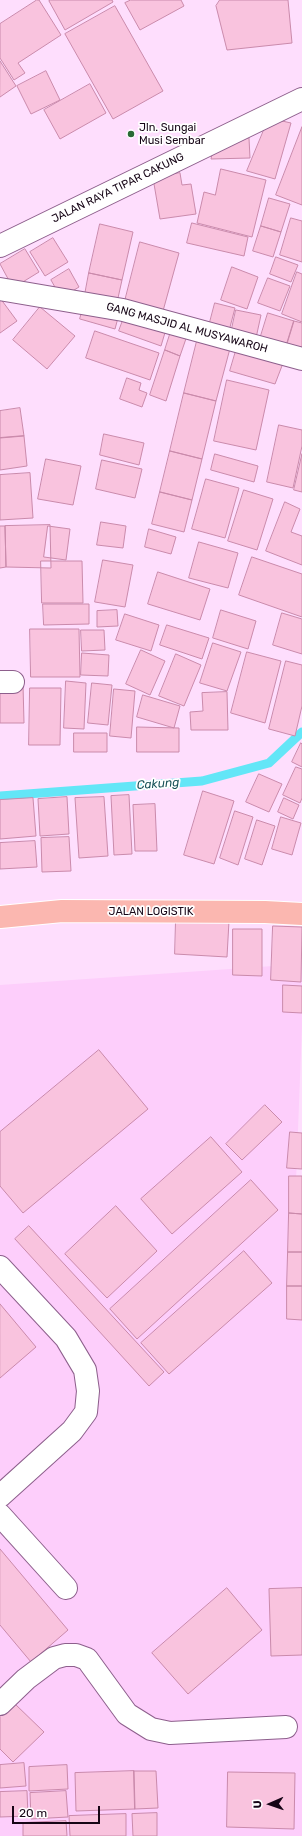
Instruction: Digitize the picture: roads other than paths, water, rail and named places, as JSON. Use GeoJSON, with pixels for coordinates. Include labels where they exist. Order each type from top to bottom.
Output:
{"type":"FeatureCollection","features":[{"type":"Feature","properties":{"kind":"main road","name":"JALAN LOGISTIK"},"geometry":{"type":"LineString","coordinates":[[0,917],[62,911],[258,912],[302,914]]}},
{"type":"Feature","properties":{"kind":"street","name":"JALAN RAYA TIPAR CAKUNG"},"geometry":{"type":"LineString","coordinates":[[3,238],[302,99]]}},
{"type":"Feature","properties":{"kind":"street","name":"GANG MASJID AL MUSYAWAROH"},"geometry":{"type":"LineString","coordinates":[[0,289],[123,310],[302,358]]}},
{"type":"Feature","properties":{"kind":"street"},"geometry":{"type":"LineString","coordinates":[[0,1267],[66,1338],[85,1370],[88,1391],[86,1412],[72,1431],[0,1496]]}},
{"type":"Feature","properties":{"kind":"street"},"geometry":{"type":"LineString","coordinates":[[0,1515],[66,1588]]}},
{"type":"Feature","properties":{"kind":"street"},"geometry":{"type":"LineString","coordinates":[[0,1704],[26,1679],[54,1658],[65,1655],[76,1655],[87,1659],[127,1714],[151,1729],[170,1733],[286,1727]]}},
{"type":"Feature","properties":{"kind":"waterway","name":"Cakung"},"geometry":{"type":"LineString","coordinates":[[0,796],[202,781],[269,763],[302,732]]}},
{"type":"Feature","properties":{"kind":"place","name":"Jln. Sungai Musi Sembar"},"geometry":{"type":"Point","coordinates":[131,134]}}]}
